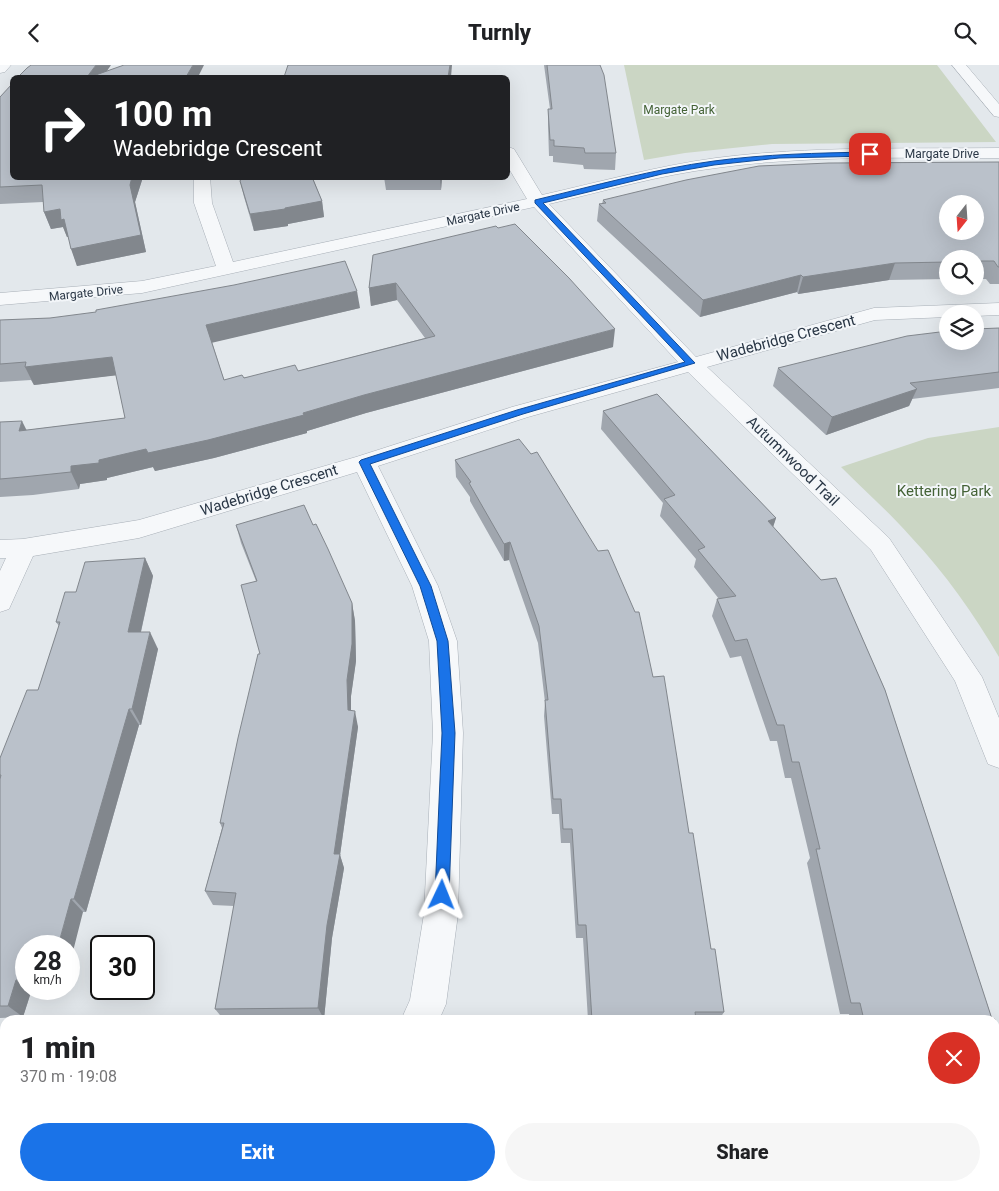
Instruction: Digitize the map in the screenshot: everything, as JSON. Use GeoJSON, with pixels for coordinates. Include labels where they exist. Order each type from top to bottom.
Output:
{"type":"FeatureCollection","features":[{"type":"Feature","properties":{"kind":"street"},"geometry":{"type":"LineString","coordinates":[[0,69],[4,65]]}},
{"type":"Feature","properties":{"kind":"street"},"geometry":{"type":"LineString","coordinates":[[959,65],[999,113]]}},
{"type":"Feature","properties":{"kind":"street","name":"Margate Drive"},"geometry":{"type":"LineString","coordinates":[[0,299],[142,287],[538,202],[662,172],[761,157],[999,153]]}},
{"type":"Feature","properties":{"kind":"street","name":"Autumnwood Trail"},"geometry":{"type":"LineString","coordinates":[[510,156],[522,179],[538,202],[691,363],[880,544],[968,677],[999,755]]}},
{"type":"Feature","properties":{"kind":"street"},"geometry":{"type":"LineString","coordinates":[[202,180],[203,203],[226,269]]}},
{"type":"Feature","properties":{"kind":"street","name":"Wadebridge Crescent"},"geometry":{"type":"LineString","coordinates":[[11,548],[139,529],[364,462],[520,412],[691,363],[874,314],[999,309]]}},
{"type":"Feature","properties":{"kind":"street"},"geometry":{"type":"LineString","coordinates":[[364,462],[425,586],[442,641],[448,733],[441,913],[428,1004],[422,1015]]}},
{"type":"Feature","properties":{"kind":"street"},"geometry":{"type":"LineString","coordinates":[[0,602],[11,548]]}},
{"type":"Feature","properties":{"kind":"green space","name":"Margate Park"},"geometry":{"type":"Polygon","coordinates":[[[624,65],[937,65],[996,142],[772,144],[685,153],[644,160],[624,65]]]}},
{"type":"Feature","properties":{"kind":"green space","name":"Kettering Park"},"geometry":{"type":"Polygon","coordinates":[[[999,427],[999,657],[969,610],[936,565],[894,519],[841,467],[928,438],[999,427]]]}},
{"type":"Feature","properties":{"kind":"building"},"geometry":{"type":"Polygon","coordinates":[[[31,65],[96,65],[88,75],[20,75],[31,65]]]}},
{"type":"Feature","properties":{"kind":"building"},"geometry":{"type":"Polygon","coordinates":[[[124,65],[193,65],[187,75],[96,75],[124,65]]]}},
{"type":"Feature","properties":{"kind":"building"},"geometry":{"type":"Polygon","coordinates":[[[288,65],[450,65],[448,75],[285,75],[288,65]]]}},
{"type":"Feature","properties":{"kind":"building"},"geometry":{"type":"Polygon","coordinates":[[[547,65],[600,65],[604,75],[616,153],[585,153],[584,148],[554,146],[554,140],[550,140],[548,109],[552,109],[547,65]]]}},
{"type":"Feature","properties":{"kind":"building"},"geometry":{"type":"Polygon","coordinates":[[[10,86],[10,180],[131,180],[130,185],[141,235],[71,249],[64,219],[61,220],[60,209],[44,212],[42,185],[0,187],[0,97],[10,86]]]}},
{"type":"Feature","properties":{"kind":"building"},"geometry":{"type":"Polygon","coordinates":[[[999,162],[999,267],[994,261],[984,261],[984,250],[939,250],[939,262],[895,263],[803,277],[801,275],[703,300],[599,204],[606,203],[603,200],[686,180],[759,166],[829,163],[999,162]]]}},
{"type":"Feature","properties":{"kind":"building"},"geometry":{"type":"Polygon","coordinates":[[[313,180],[322,201],[250,214],[240,181],[313,180]]]}},
{"type":"Feature","properties":{"kind":"building"},"geometry":{"type":"Polygon","coordinates":[[[515,224],[569,278],[615,329],[364,395],[303,413],[304,415],[208,440],[148,453],[146,449],[99,460],[99,463],[71,466],[71,472],[0,479],[0,422],[22,421],[19,431],[125,418],[112,357],[25,367],[26,362],[0,364],[0,320],[50,318],[96,312],[96,310],[234,285],[345,261],[357,291],[206,325],[224,380],[242,375],[244,378],[295,365],[298,371],[435,336],[396,283],[369,288],[373,255],[496,226],[498,228],[515,224]]]}},
{"type":"Feature","properties":{"kind":"building"},"geometry":{"type":"Polygon","coordinates":[[[999,328],[999,372],[910,383],[917,389],[832,417],[778,368],[907,336],[939,332],[939,350],[984,350],[984,329],[999,328]]]}},
{"type":"Feature","properties":{"kind":"building"},"geometry":{"type":"Polygon","coordinates":[[[657,394],[776,518],[768,521],[821,580],[836,578],[885,690],[991,1015],[863,1015],[860,1003],[851,1003],[816,849],[820,849],[799,762],[792,762],[784,725],[777,725],[747,639],[735,641],[717,599],[736,596],[698,550],[705,547],[664,499],[675,495],[603,411],[657,394]]]}},
{"type":"Feature","properties":{"kind":"building"},"geometry":{"type":"Polygon","coordinates":[[[519,439],[531,454],[537,452],[598,551],[608,550],[635,612],[639,612],[653,677],[664,676],[689,833],[693,833],[711,949],[715,949],[724,1012],[695,1012],[695,1015],[592,1015],[586,925],[578,925],[572,829],[563,829],[561,799],[553,799],[545,700],[548,700],[539,626],[510,542],[504,544],[469,483],[471,482],[455,460],[519,439]]]}},
{"type":"Feature","properties":{"kind":"building"},"geometry":{"type":"Polygon","coordinates":[[[304,505],[313,525],[316,524],[352,603],[352,644],[347,680],[348,710],[355,711],[334,854],[340,854],[327,925],[318,1008],[215,1009],[236,893],[205,891],[224,823],[220,823],[238,738],[258,654],[260,654],[241,585],[257,581],[236,525],[304,505]]]}},
{"type":"Feature","properties":{"kind":"building"},"geometry":{"type":"Polygon","coordinates":[[[145,558],[128,632],[150,632],[132,709],[129,709],[74,899],[71,899],[61,935],[15,935],[15,983],[8,1006],[0,1006],[0,758],[27,690],[38,690],[60,622],[56,622],[65,592],[76,592],[85,562],[145,558]]]}},
{"type":"Feature","properties":{"kind":"route"},"geometry":{"type":"LineString","coordinates":[[442,895],[448,733],[442,641],[425,586],[364,462],[520,412],[691,363],[538,202],[662,172],[714,163],[761,157],[870,154]]}}]}
